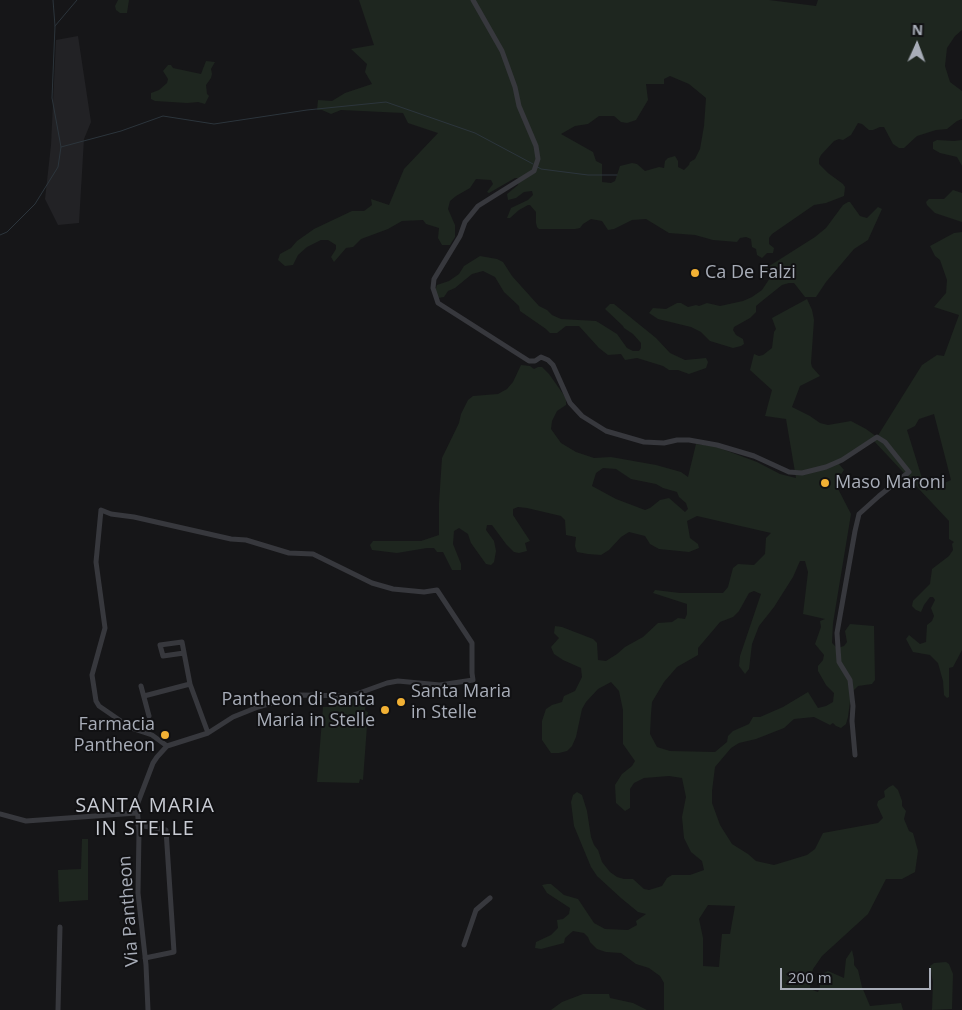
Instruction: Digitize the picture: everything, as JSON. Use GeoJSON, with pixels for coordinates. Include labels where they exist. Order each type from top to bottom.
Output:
{"type":"FeatureCollection","features":[{"type":"Feature","properties":{"kind":"street"},"geometry":{"type":"LineString","coordinates":[[474,0],[502,51],[515,87],[519,106],[536,146],[538,159],[534,171],[490,197],[478,206],[465,222],[460,236],[434,280],[433,288],[438,303],[529,361],[535,361],[541,357],[548,360],[553,365],[570,403],[582,416],[606,431],[644,442],[664,443],[689,440],[717,445],[754,456],[789,472],[802,473],[826,467],[842,460],[877,438],[885,442],[909,472],[859,514],[855,531],[837,633],[839,662],[850,680],[855,755]]}},
{"type":"Feature","properties":{"kind":"street"},"geometry":{"type":"LineString","coordinates":[[101,510],[111,514],[246,540],[290,553],[308,553],[372,583],[393,589],[424,592],[437,590],[472,643],[472,672],[474,680],[440,685],[398,681],[387,682],[351,696],[301,695],[246,711],[232,717],[208,733],[168,746],[152,735],[131,728],[104,710],[96,700],[92,675],[105,628],[96,562],[101,510]]}},
{"type":"Feature","properties":{"kind":"street"},"geometry":{"type":"LineString","coordinates":[[184,653],[163,656],[160,645],[182,642],[190,684],[208,733]]}},
{"type":"Feature","properties":{"kind":"street"},"geometry":{"type":"LineString","coordinates":[[144,696],[190,684]]}},
{"type":"Feature","properties":{"kind":"street"},"geometry":{"type":"LineString","coordinates":[[141,686],[149,716]]}},
{"type":"Feature","properties":{"kind":"street","name":"Via Pantheon"},"geometry":{"type":"LineString","coordinates":[[148,1010],[138,894],[137,813],[138,802],[153,763],[168,746]]}},
{"type":"Feature","properties":{"kind":"street"},"geometry":{"type":"LineString","coordinates":[[0,814],[18,820],[36,820],[137,813]]}},
{"type":"Feature","properties":{"kind":"street"},"geometry":{"type":"LineString","coordinates":[[138,825],[166,830],[174,952],[145,958]]}},
{"type":"Feature","properties":{"kind":"street"},"geometry":{"type":"LineString","coordinates":[[464,945],[476,910],[490,898]]}},
{"type":"Feature","properties":{"kind":"street"},"geometry":{"type":"LineString","coordinates":[[58,1010],[60,928]]}},
{"type":"Feature","properties":{"kind":"shaded area"},"geometry":{"type":"Polygon","coordinates":[[[118,0],[129,0],[127,13],[120,13],[116,10],[115,6],[118,0]]]}},
{"type":"Feature","properties":{"kind":"shaded area"},"geometry":{"type":"Polygon","coordinates":[[[359,0],[769,0],[816,6],[818,0],[962,0],[962,30],[955,36],[947,48],[945,66],[950,82],[962,91],[962,119],[947,129],[936,130],[917,136],[904,148],[899,148],[893,144],[884,127],[869,130],[858,123],[851,135],[843,140],[834,141],[819,159],[819,164],[843,184],[845,187],[844,196],[826,203],[814,205],[772,234],[769,238],[769,244],[774,248],[773,253],[767,253],[762,258],[757,255],[756,249],[752,247],[751,239],[746,237],[740,238],[737,242],[669,233],[646,219],[632,220],[608,230],[602,221],[591,219],[580,228],[575,229],[539,229],[536,223],[536,212],[530,205],[507,218],[511,208],[528,200],[533,195],[532,191],[524,192],[516,198],[508,200],[507,194],[518,185],[519,178],[515,178],[489,193],[487,192],[493,184],[491,180],[476,179],[470,188],[450,201],[448,209],[455,225],[455,237],[450,245],[442,245],[438,238],[439,228],[426,224],[423,220],[402,221],[388,229],[361,239],[353,247],[346,248],[334,262],[331,257],[336,249],[336,245],[328,240],[321,240],[307,247],[298,255],[293,265],[285,266],[278,260],[280,254],[291,248],[297,241],[314,229],[352,211],[364,211],[372,205],[371,199],[389,205],[404,169],[438,133],[408,123],[403,113],[341,110],[331,114],[317,110],[318,100],[332,101],[345,93],[372,84],[365,72],[367,64],[351,49],[374,45],[359,0]],[[670,76],[664,79],[664,84],[646,84],[648,100],[636,120],[627,123],[621,122],[614,116],[599,116],[588,124],[575,126],[561,134],[593,152],[596,161],[602,164],[602,182],[611,183],[615,181],[620,166],[632,163],[637,164],[645,171],[659,167],[664,168],[665,161],[675,156],[678,161],[678,167],[684,170],[695,159],[700,149],[706,98],[689,84],[670,76]]]}},
{"type":"Feature","properties":{"kind":"shaded area"},"geometry":{"type":"Polygon","coordinates":[[[78,36],[91,122],[84,139],[79,223],[58,225],[45,199],[51,145],[56,40],[78,36]]]}},
{"type":"Feature","properties":{"kind":"shaded area"},"geometry":{"type":"Polygon","coordinates":[[[206,61],[215,62],[211,69],[211,78],[206,85],[209,96],[205,104],[198,102],[155,101],[151,99],[151,93],[159,90],[167,83],[168,79],[163,71],[168,65],[171,65],[173,68],[201,74],[206,61]]]}},
{"type":"Feature","properties":{"kind":"shaded area"},"geometry":{"type":"Polygon","coordinates":[[[937,140],[962,140],[962,166],[957,157],[940,153],[933,149],[933,142],[937,140]]]}},
{"type":"Feature","properties":{"kind":"shaded area"},"geometry":{"type":"Polygon","coordinates":[[[953,190],[962,193],[962,222],[935,213],[926,202],[929,199],[944,199],[953,190]]]}},
{"type":"Feature","properties":{"kind":"shaded area"},"geometry":{"type":"Polygon","coordinates":[[[850,202],[860,216],[867,218],[878,207],[882,209],[868,240],[854,249],[816,297],[805,297],[794,283],[789,283],[782,285],[756,306],[756,312],[750,318],[734,327],[733,330],[736,335],[743,339],[744,344],[741,346],[733,348],[710,341],[701,332],[691,327],[658,319],[649,313],[653,308],[666,309],[677,303],[688,307],[707,303],[720,306],[752,297],[762,290],[770,278],[787,272],[786,269],[765,272],[763,270],[815,237],[826,228],[843,205],[850,202]]]}},
{"type":"Feature","properties":{"kind":"shaded area"},"geometry":{"type":"Polygon","coordinates":[[[962,232],[962,650],[953,667],[949,668],[949,697],[947,698],[944,695],[943,681],[938,663],[930,655],[913,652],[906,639],[909,635],[920,644],[926,642],[927,625],[934,616],[931,608],[935,600],[933,597],[930,597],[921,612],[912,606],[913,601],[930,584],[932,569],[949,556],[953,550],[952,544],[954,542],[949,539],[949,521],[873,440],[839,464],[844,470],[835,483],[851,514],[833,623],[832,643],[837,648],[844,646],[847,642],[845,631],[850,624],[874,626],[875,680],[872,684],[858,686],[853,691],[846,724],[841,728],[833,723],[830,725],[814,717],[794,719],[784,728],[756,739],[739,743],[731,748],[715,767],[712,791],[712,803],[720,825],[732,844],[756,861],[774,865],[807,855],[815,849],[823,833],[878,823],[883,818],[877,805],[878,801],[885,797],[884,791],[893,785],[898,790],[902,806],[906,811],[904,819],[909,831],[913,833],[918,851],[915,872],[902,879],[886,879],[868,914],[822,956],[813,969],[810,989],[818,992],[820,975],[828,971],[844,978],[846,959],[852,950],[854,965],[858,970],[862,987],[870,1006],[901,1003],[903,1010],[664,1010],[664,983],[660,976],[649,968],[636,964],[621,953],[597,949],[584,933],[573,931],[565,938],[564,943],[541,949],[535,948],[536,942],[551,935],[558,928],[557,920],[563,919],[569,914],[570,908],[547,893],[542,885],[551,884],[564,895],[578,899],[594,923],[605,929],[628,930],[637,925],[636,921],[646,914],[638,912],[621,898],[597,876],[591,867],[574,826],[571,802],[573,795],[577,792],[582,795],[587,811],[591,837],[602,862],[617,877],[633,879],[644,889],[649,890],[662,886],[667,878],[672,875],[690,875],[704,870],[702,861],[691,852],[684,838],[682,817],[686,797],[682,778],[669,776],[644,778],[634,783],[630,789],[630,808],[625,811],[616,803],[615,785],[622,774],[635,761],[623,744],[623,710],[619,691],[611,682],[598,689],[586,702],[582,709],[576,737],[572,746],[567,751],[551,753],[542,740],[542,721],[546,709],[562,702],[564,696],[575,691],[582,677],[581,668],[554,654],[551,647],[559,638],[554,633],[555,626],[593,639],[597,643],[598,660],[606,661],[643,637],[658,623],[672,622],[678,618],[685,619],[687,604],[653,593],[655,590],[680,593],[723,593],[728,587],[733,568],[738,564],[754,565],[765,554],[766,538],[771,533],[697,516],[687,521],[690,538],[698,544],[699,548],[689,552],[659,549],[650,544],[645,536],[629,532],[601,555],[588,554],[577,552],[575,546],[576,537],[566,535],[565,520],[561,516],[518,507],[513,509],[513,515],[530,541],[525,543],[527,551],[514,552],[492,525],[487,525],[486,530],[494,541],[496,551],[494,562],[491,565],[486,564],[471,543],[468,534],[459,528],[454,531],[453,544],[461,564],[461,570],[452,570],[443,552],[437,552],[434,548],[397,553],[372,550],[370,545],[373,541],[421,541],[439,535],[442,458],[459,423],[461,414],[468,400],[473,396],[498,394],[507,389],[513,382],[521,365],[530,366],[534,369],[542,367],[566,398],[566,405],[557,411],[552,421],[551,429],[561,443],[576,452],[594,458],[611,457],[656,465],[681,472],[688,477],[696,444],[714,446],[757,462],[780,474],[796,478],[786,419],[765,416],[772,390],[750,370],[754,354],[763,355],[772,348],[776,329],[772,318],[807,299],[814,320],[811,363],[820,376],[800,386],[792,407],[820,423],[828,425],[851,421],[877,437],[922,365],[937,355],[944,356],[959,315],[934,307],[946,293],[947,280],[940,260],[935,256],[930,246],[954,233],[962,232]],[[934,414],[919,419],[915,426],[907,430],[926,491],[951,480],[934,414]],[[603,468],[596,473],[592,486],[616,499],[645,510],[660,500],[669,498],[685,512],[688,509],[686,503],[679,497],[677,492],[656,484],[631,479],[616,469],[603,468]],[[800,561],[793,577],[759,626],[752,644],[749,669],[745,674],[739,666],[740,656],[761,594],[754,591],[749,593],[739,611],[733,617],[720,622],[698,648],[698,655],[677,667],[664,682],[652,702],[650,734],[657,747],[670,751],[715,752],[727,742],[728,736],[733,731],[749,724],[753,717],[760,717],[783,707],[808,692],[818,708],[833,702],[834,693],[826,685],[818,671],[818,666],[823,660],[824,655],[815,644],[821,627],[820,621],[825,619],[803,614],[808,572],[805,561],[800,561]],[[708,905],[699,919],[703,938],[703,966],[719,967],[722,934],[730,934],[735,906],[708,905]]]}},
{"type":"Feature","properties":{"kind":"shaded area"},"geometry":{"type":"Polygon","coordinates":[[[480,256],[503,262],[512,276],[539,306],[552,315],[561,319],[596,321],[617,334],[627,348],[639,351],[641,343],[605,309],[610,304],[614,304],[656,338],[670,353],[685,360],[706,358],[708,362],[706,368],[689,374],[678,370],[669,370],[663,366],[637,358],[625,360],[621,354],[608,355],[579,326],[566,326],[557,333],[550,333],[520,311],[519,306],[504,292],[495,277],[483,271],[472,274],[455,288],[448,291],[444,297],[438,298],[435,291],[437,285],[449,281],[459,274],[464,266],[480,256]]]}},
{"type":"Feature","properties":{"kind":"shaded area"},"geometry":{"type":"Polygon","coordinates":[[[337,696],[366,700],[365,711],[368,712],[363,780],[360,779],[359,783],[317,782],[323,707],[336,707],[337,696]]]}},
{"type":"Feature","properties":{"kind":"shaded area"},"geometry":{"type":"Polygon","coordinates":[[[82,839],[88,839],[88,900],[59,902],[58,870],[81,869],[82,839]]]}},
{"type":"Feature","properties":{"kind":"shaded area"},"geometry":{"type":"Polygon","coordinates":[[[946,962],[949,964],[953,974],[952,1009],[932,1010],[933,982],[930,966],[934,963],[946,962]]]}},
{"type":"Feature","properties":{"kind":"shaded area"},"geometry":{"type":"Polygon","coordinates":[[[583,994],[609,994],[610,998],[633,1003],[647,1010],[551,1010],[562,1002],[583,994]]]}},
{"type":"Feature","properties":{"kind":"waterway"},"geometry":{"type":"LineString","coordinates":[[0,235],[7,232],[35,204],[58,167],[61,147],[52,98],[55,26],[53,0]]}},
{"type":"Feature","properties":{"kind":"waterway"},"geometry":{"type":"LineString","coordinates":[[55,26],[77,0]]}},
{"type":"Feature","properties":{"kind":"waterway"},"geometry":{"type":"LineString","coordinates":[[61,147],[121,131],[163,116],[214,124],[307,110],[386,102],[475,133],[533,164]]}},
{"type":"Feature","properties":{"kind":"waterway"},"geometry":{"type":"LineString","coordinates":[[536,166],[541,169],[588,175],[617,175]]}},
{"type":"Feature","properties":{"kind":"place","name":"Ca De Falzi"},"geometry":{"type":"Point","coordinates":[695,273]}},
{"type":"Feature","properties":{"kind":"place","name":"Maso Maroni"},"geometry":{"type":"Point","coordinates":[825,483]}},
{"type":"Feature","properties":{"kind":"place","name":"Santa Maria in Stelle"},"geometry":{"type":"Point","coordinates":[401,702]}},
{"type":"Feature","properties":{"kind":"place","name":"Pantheon di Santa Maria in Stelle"},"geometry":{"type":"Point","coordinates":[385,710]}},
{"type":"Feature","properties":{"kind":"place","name":"Farmacia Pantheon"},"geometry":{"type":"Point","coordinates":[165,735]}},
{"type":"Feature","properties":{"kind":"district","name":"SANTA MARIA IN STELLE"},"geometry":{"type":"Point","coordinates":[145,818]}}]}
